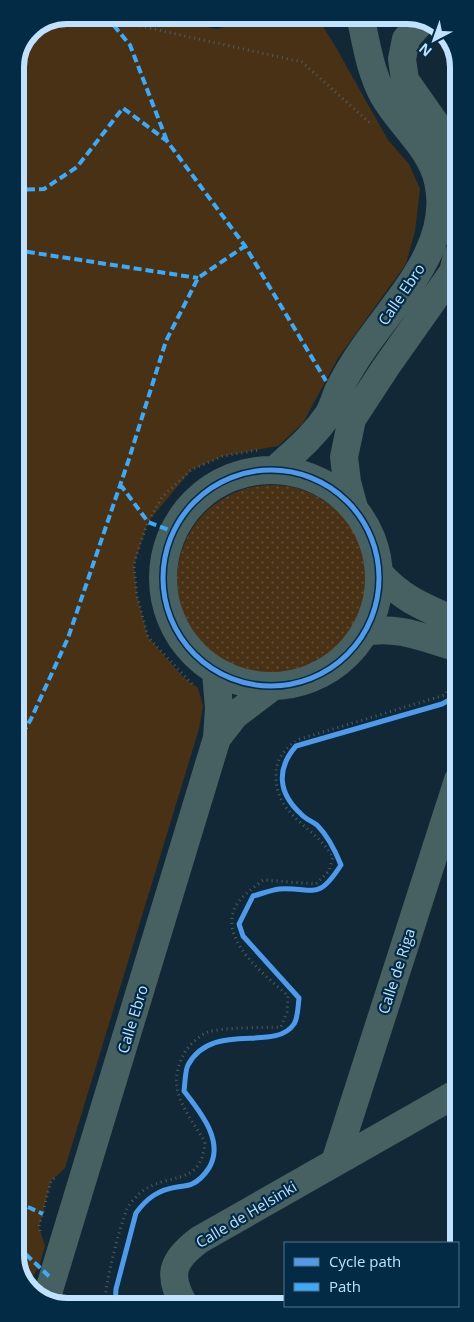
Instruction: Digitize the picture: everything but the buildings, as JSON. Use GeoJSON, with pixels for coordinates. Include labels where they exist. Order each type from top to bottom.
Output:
{"type":"FeatureCollection","features":[{"type":"Feature","properties":{"kind":"street","name":"Calle Ebro"},"geometry":{"type":"LineString","coordinates":[[268,460],[307,441],[328,414],[339,390],[362,350],[420,270],[436,235],[440,212],[438,181],[427,154],[382,94],[370,61],[362,24]]}},
{"type":"Feature","properties":{"kind":"street"},"geometry":{"type":"LineString","coordinates":[[419,25],[406,39],[402,60],[405,80],[450,144]]}},
{"type":"Feature","properties":{"kind":"street","name":"Calle Ebro"},"geometry":{"type":"LineString","coordinates":[[354,508],[347,482],[344,457],[352,419],[450,276]]}},
{"type":"Feature","properties":{"kind":"street"},"geometry":{"type":"LineString","coordinates":[[268,460],[332,488],[354,508],[372,539],[379,573],[376,607],[361,639],[337,664],[307,681],[272,687],[234,680],[207,680],[170,618],[162,583],[166,548],[182,515],[207,490],[268,460]]}},
{"type":"Feature","properties":{"kind":"street"},"geometry":{"type":"LineString","coordinates":[[379,573],[393,589],[409,601],[450,619]]}},
{"type":"Feature","properties":{"kind":"street"},"geometry":{"type":"LineString","coordinates":[[364,632],[381,628],[403,632],[450,655]]}},
{"type":"Feature","properties":{"kind":"street","name":"Calle Ebro"},"geometry":{"type":"LineString","coordinates":[[48,1294],[217,738],[219,708],[207,680]]}},
{"type":"Feature","properties":{"kind":"street","name":"Calle Ebro"},"geometry":{"type":"LineString","coordinates":[[217,738],[235,715],[272,687]]}},
{"type":"Feature","properties":{"kind":"street","name":"Calle de Riga"},"geometry":{"type":"LineString","coordinates":[[334,1162],[450,805]]}},
{"type":"Feature","properties":{"kind":"street","name":"Calle de Helsinki"},"geometry":{"type":"LineString","coordinates":[[181,1298],[174,1285],[175,1267],[182,1253],[199,1240],[450,1097]]}},
{"type":"Feature","properties":{"kind":"path"},"geometry":{"type":"LineString","coordinates":[[131,24],[302,62],[374,127]]}},
{"type":"Feature","properties":{"kind":"path"},"geometry":{"type":"LineString","coordinates":[[207,680],[184,678],[148,637],[137,596],[134,565],[148,522],[162,497],[191,470],[223,456],[268,460]]}},
{"type":"Feature","properties":{"kind":"path"},"geometry":{"type":"LineString","coordinates":[[106,1298],[109,1276],[128,1207],[140,1193],[157,1183],[188,1175],[200,1164],[205,1142],[178,1096],[174,1078],[177,1065],[188,1046],[207,1032],[280,1027],[287,1012],[288,996],[240,950],[232,928],[233,911],[243,895],[263,880],[316,884],[329,871],[333,857],[324,842],[290,815],[282,803],[276,785],[276,764],[288,745],[300,739],[445,695],[450,680]]}},
{"type":"Feature","properties":{"kind":"path"},"geometry":{"type":"LineString","coordinates":[[309,820],[288,801],[281,776],[286,757],[296,746],[387,720]]}},
{"type":"Feature","properties":{"kind":"path"},"geometry":{"type":"LineString","coordinates":[[328,839],[334,847],[341,864]]}},
{"type":"Feature","properties":{"kind":"path"},"geometry":{"type":"LineString","coordinates":[[315,892],[323,886]]}},
{"type":"Feature","properties":{"kind":"path"},"geometry":{"type":"LineString","coordinates":[[284,1034],[289,1029]]}},
{"type":"Feature","properties":{"kind":"path"},"geometry":{"type":"LineString","coordinates":[[42,1236],[39,1227],[52,1181],[58,1174]]}},
{"type":"Feature","properties":{"kind":"shaded area"},"geometry":{"type":"Polygon","coordinates":[[[66,24],[190,24],[217,29],[235,24],[321,24],[388,140],[409,164],[420,189],[415,231],[406,264],[338,358],[303,423],[278,446],[223,456],[191,470],[148,522],[134,565],[137,596],[148,637],[184,678],[198,688],[203,706],[199,729],[65,1168],[51,1181],[39,1227],[45,1246],[39,1267],[33,1276],[27,1272],[24,1256],[25,55],[38,34],[50,27],[66,24]]]}},
{"type":"Feature","properties":{"kind":"shaded area"},"geometry":{"type":"Polygon","coordinates":[[[272,485],[291,487],[308,492],[325,501],[339,513],[351,527],[360,544],[365,561],[367,580],[365,599],[360,616],[351,633],[339,647],[325,659],[308,668],[291,673],[272,675],[253,673],[236,668],[219,659],[205,647],[193,633],[184,616],[179,599],[177,580],[179,561],[184,544],[193,527],[205,513],[219,501],[236,492],[253,487],[272,485]]]}},
{"type":"Feature","properties":{"kind":"marked path"},"geometry":{"type":"LineString","coordinates":[[113,24],[130,45],[167,141]]}},
{"type":"Feature","properties":{"kind":"marked path"},"geometry":{"type":"LineString","coordinates":[[24,190],[44,189],[77,167],[123,108],[167,141],[245,246],[326,381]]}},
{"type":"Feature","properties":{"kind":"marked path"},"geometry":{"type":"LineString","coordinates":[[24,731],[68,638],[128,462],[166,341],[198,278],[245,246]]}},
{"type":"Feature","properties":{"kind":"marked path"},"geometry":{"type":"LineString","coordinates":[[24,251],[198,278]]}},
{"type":"Feature","properties":{"kind":"marked path"},"geometry":{"type":"LineString","coordinates":[[120,484],[148,522],[174,532]]}},
{"type":"Feature","properties":{"kind":"marked path"},"geometry":{"type":"LineString","coordinates":[[24,1205],[43,1214]]}},
{"type":"Feature","properties":{"kind":"marked path"},"geometry":{"type":"LineString","coordinates":[[24,1253],[52,1279]]}},
{"type":"Feature","properties":{"kind":"cycle path"},"geometry":{"type":"LineString","coordinates":[[271,470],[292,472],[312,478],[331,488],[347,502],[361,518],[371,537],[377,557],[379,578],[377,599],[371,619],[361,638],[347,654],[331,668],[312,678],[292,684],[271,686],[250,684],[230,678],[211,668],[195,654],[181,638],[171,619],[165,599],[163,578],[165,557],[171,537],[181,518],[195,502],[211,488],[230,478],[250,472],[271,470]]}},
{"type":"Feature","properties":{"kind":"cycle path"},"geometry":{"type":"LineString","coordinates":[[116,1298],[116,1289],[136,1213],[144,1203],[159,1193],[170,1188],[190,1185],[197,1181],[209,1168],[213,1158],[214,1148],[208,1127],[184,1091],[188,1065],[199,1052],[212,1044],[227,1040],[273,1036],[285,1032],[294,1024],[296,1019],[299,998],[243,936],[239,924],[253,896],[279,889],[314,890],[320,888],[333,877],[341,865],[325,834],[317,825],[303,816],[288,798],[282,781],[285,763],[296,746],[442,704],[450,700]]}}]}
